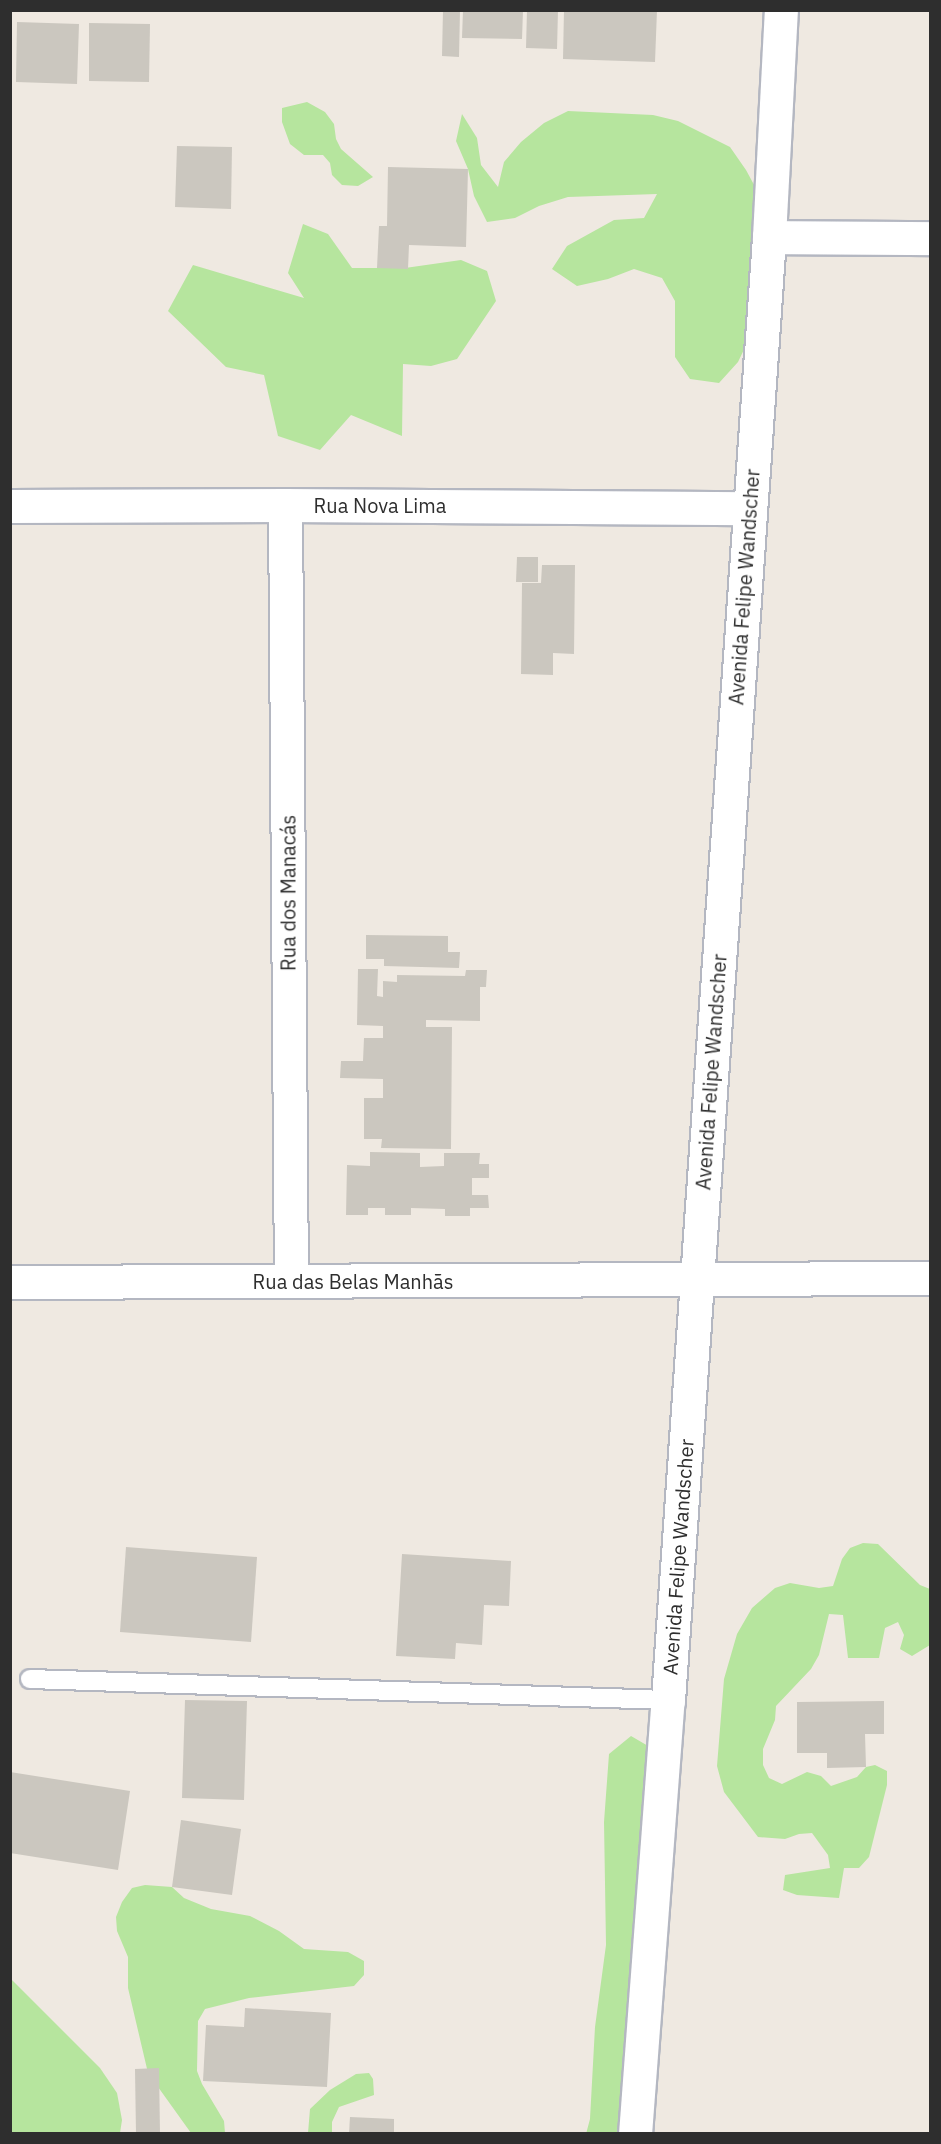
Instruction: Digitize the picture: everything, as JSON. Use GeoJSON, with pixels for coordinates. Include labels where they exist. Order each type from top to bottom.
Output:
{"type":"FeatureCollection","features":[{"type":"Feature","properties":{"kind":"street","name":"Avenida Felipe Wandscher"},"geometry":{"type":"LineString","coordinates":[[635,2133],[668,1700],[749,508],[770,237],[781,10]]}},
{"type":"Feature","properties":{"kind":"street"},"geometry":{"type":"LineString","coordinates":[[770,237],[930,238]]}},
{"type":"Feature","properties":{"kind":"street","name":"Rua dos Manacás"},"geometry":{"type":"LineString","coordinates":[[285,505],[291,1281]]}},
{"type":"Feature","properties":{"kind":"street","name":"Rua Nova Lima"},"geometry":{"type":"LineString","coordinates":[[10,506],[749,508]]}},
{"type":"Feature","properties":{"kind":"street","name":"Rua das Belas Manhãs"},"geometry":{"type":"LineString","coordinates":[[10,1282],[696,1281],[930,1278]]}},
{"type":"Feature","properties":{"kind":"lane"},"geometry":{"type":"LineString","coordinates":[[30,1679],[668,1700]]}},
{"type":"Feature","properties":{"kind":"green space"},"geometry":{"type":"Polygon","coordinates":[[[307,102],[325,112],[334,124],[336,139],[341,149],[373,177],[358,186],[342,185],[332,175],[330,163],[323,155],[304,155],[290,144],[282,122],[282,108],[307,102]]]}},
{"type":"Feature","properties":{"kind":"green space"},"geometry":{"type":"Polygon","coordinates":[[[568,111],[653,115],[678,121],[730,147],[746,170],[759,194],[750,337],[738,362],[719,383],[690,379],[675,357],[675,301],[662,278],[634,269],[608,279],[577,286],[552,269],[567,246],[614,220],[644,218],[657,194],[568,197],[539,206],[515,218],[487,222],[474,196],[468,169],[456,141],[462,114],[477,138],[481,165],[498,187],[504,162],[521,142],[544,123],[568,111]]]}},
{"type":"Feature","properties":{"kind":"green space"},"geometry":{"type":"Polygon","coordinates":[[[303,224],[328,234],[352,268],[405,268],[461,260],[487,271],[496,301],[457,359],[431,366],[403,364],[402,436],[351,415],[320,450],[278,436],[264,375],[226,367],[168,311],[193,265],[304,298],[288,273],[303,224]]]}},
{"type":"Feature","properties":{"kind":"green space"},"geometry":{"type":"Polygon","coordinates":[[[863,1543],[878,1544],[920,1585],[930,1589],[930,1645],[912,1656],[900,1649],[904,1635],[898,1622],[885,1628],[879,1658],[848,1658],[843,1615],[829,1614],[819,1655],[811,1669],[776,1706],[775,1720],[763,1749],[763,1765],[769,1778],[782,1784],[807,1772],[821,1776],[831,1786],[857,1777],[866,1767],[875,1765],[887,1771],[887,1785],[869,1857],[859,1868],[844,1868],[839,1898],[797,1895],[783,1890],[785,1875],[830,1868],[828,1855],[812,1833],[799,1834],[785,1839],[758,1837],[724,1792],[717,1766],[724,1679],[737,1634],[752,1608],[775,1588],[790,1583],[819,1588],[833,1586],[842,1559],[850,1548],[863,1543]]]}},
{"type":"Feature","properties":{"kind":"green space"},"geometry":{"type":"Polygon","coordinates":[[[631,1736],[655,1750],[632,2074],[621,2102],[617,2133],[586,2134],[590,2119],[595,2027],[606,1945],[604,1822],[609,1754],[631,1736]]]}},
{"type":"Feature","properties":{"kind":"green space"},"geometry":{"type":"Polygon","coordinates":[[[145,1885],[172,1887],[184,1898],[211,1909],[250,1916],[279,1931],[304,1949],[348,1952],[364,1961],[364,1975],[354,1986],[249,1998],[205,2009],[198,2021],[197,2071],[224,2121],[225,2133],[191,2133],[148,2073],[128,1988],[128,1957],[117,1931],[116,1917],[122,1902],[132,1888],[145,1885]]]}},
{"type":"Feature","properties":{"kind":"green space"},"geometry":{"type":"Polygon","coordinates":[[[10,1978],[100,2068],[117,2093],[122,2120],[120,2133],[11,2133],[10,1978]]]}},
{"type":"Feature","properties":{"kind":"green space"},"geometry":{"type":"Polygon","coordinates":[[[369,2073],[373,2079],[374,2095],[339,2107],[332,2122],[332,2133],[308,2133],[310,2109],[330,2090],[356,2074],[369,2073]]]}},
{"type":"Feature","properties":{"kind":"building"},"geometry":{"type":"Polygon","coordinates":[[[443,10],[460,10],[459,57],[442,56],[443,10]]]}},
{"type":"Feature","properties":{"kind":"building"},"geometry":{"type":"Polygon","coordinates":[[[463,10],[523,10],[522,39],[462,38],[463,10]]]}},
{"type":"Feature","properties":{"kind":"building"},"geometry":{"type":"Polygon","coordinates":[[[527,10],[558,10],[557,49],[526,48],[527,10]]]}},
{"type":"Feature","properties":{"kind":"building"},"geometry":{"type":"Polygon","coordinates":[[[564,10],[657,10],[655,62],[563,59],[564,10]]]}},
{"type":"Feature","properties":{"kind":"building"},"geometry":{"type":"Polygon","coordinates":[[[17,22],[79,24],[77,84],[16,82],[17,22]]]}},
{"type":"Feature","properties":{"kind":"building"},"geometry":{"type":"Polygon","coordinates":[[[89,23],[150,24],[149,82],[89,81],[89,23]]]}},
{"type":"Feature","properties":{"kind":"building"},"geometry":{"type":"Polygon","coordinates":[[[177,146],[232,147],[231,209],[175,207],[177,146]]]}},
{"type":"Feature","properties":{"kind":"building"},"geometry":{"type":"Polygon","coordinates":[[[388,167],[468,169],[466,247],[409,245],[408,269],[377,268],[379,226],[387,226],[388,167]]]}},
{"type":"Feature","properties":{"kind":"building"},"geometry":{"type":"Polygon","coordinates":[[[517,557],[538,557],[538,582],[516,582],[517,557]]]}},
{"type":"Feature","properties":{"kind":"building"},"geometry":{"type":"Polygon","coordinates":[[[542,565],[575,565],[574,654],[553,653],[553,675],[521,674],[522,583],[541,583],[542,565]]]}},
{"type":"Feature","properties":{"kind":"building"},"geometry":{"type":"Polygon","coordinates":[[[366,935],[448,936],[448,952],[460,952],[459,968],[384,966],[384,959],[366,959],[366,935]]]}},
{"type":"Feature","properties":{"kind":"building"},"geometry":{"type":"Polygon","coordinates":[[[358,969],[378,969],[377,996],[383,997],[383,981],[397,982],[397,975],[465,976],[466,970],[487,970],[486,987],[480,987],[480,1021],[426,1020],[426,1027],[452,1027],[451,1149],[381,1148],[382,1139],[364,1139],[364,1098],[383,1098],[383,1079],[340,1078],[341,1061],[363,1061],[364,1038],[383,1038],[383,1026],[357,1025],[358,969]]]}},
{"type":"Feature","properties":{"kind":"building"},"geometry":{"type":"Polygon","coordinates":[[[370,1152],[420,1153],[420,1167],[444,1166],[444,1153],[480,1153],[479,1164],[489,1164],[489,1178],[472,1178],[472,1195],[488,1195],[489,1208],[470,1208],[470,1216],[445,1216],[445,1209],[411,1208],[411,1215],[385,1215],[385,1208],[368,1208],[368,1215],[346,1215],[347,1165],[370,1166],[370,1152]]]}},
{"type":"Feature","properties":{"kind":"building"},"geometry":{"type":"Polygon","coordinates":[[[126,1547],[257,1557],[251,1642],[120,1632],[126,1547]]]}},
{"type":"Feature","properties":{"kind":"building"},"geometry":{"type":"Polygon","coordinates":[[[402,1554],[511,1561],[509,1606],[484,1605],[482,1645],[456,1643],[455,1659],[396,1656],[402,1554]]]}},
{"type":"Feature","properties":{"kind":"building"},"geometry":{"type":"Polygon","coordinates":[[[185,1700],[247,1701],[244,1800],[182,1798],[185,1700]]]}},
{"type":"Feature","properties":{"kind":"building"},"geometry":{"type":"Polygon","coordinates":[[[884,1701],[884,1734],[865,1734],[866,1767],[827,1768],[827,1753],[797,1753],[797,1702],[884,1701]]]}},
{"type":"Feature","properties":{"kind":"building"},"geometry":{"type":"Polygon","coordinates":[[[10,1772],[130,1791],[118,1870],[10,1853],[10,1772]]]}},
{"type":"Feature","properties":{"kind":"building"},"geometry":{"type":"Polygon","coordinates":[[[181,1820],[241,1829],[232,1895],[172,1887],[181,1820]]]}},
{"type":"Feature","properties":{"kind":"building"},"geometry":{"type":"Polygon","coordinates":[[[245,2008],[331,2013],[327,2087],[203,2081],[206,2025],[244,2027],[245,2008]]]}},
{"type":"Feature","properties":{"kind":"building"},"geometry":{"type":"Polygon","coordinates":[[[159,2068],[160,2134],[136,2134],[135,2069],[159,2068]]]}},
{"type":"Feature","properties":{"kind":"building"},"geometry":{"type":"Polygon","coordinates":[[[350,2117],[394,2119],[394,2134],[349,2134],[350,2117]]]}}]}
